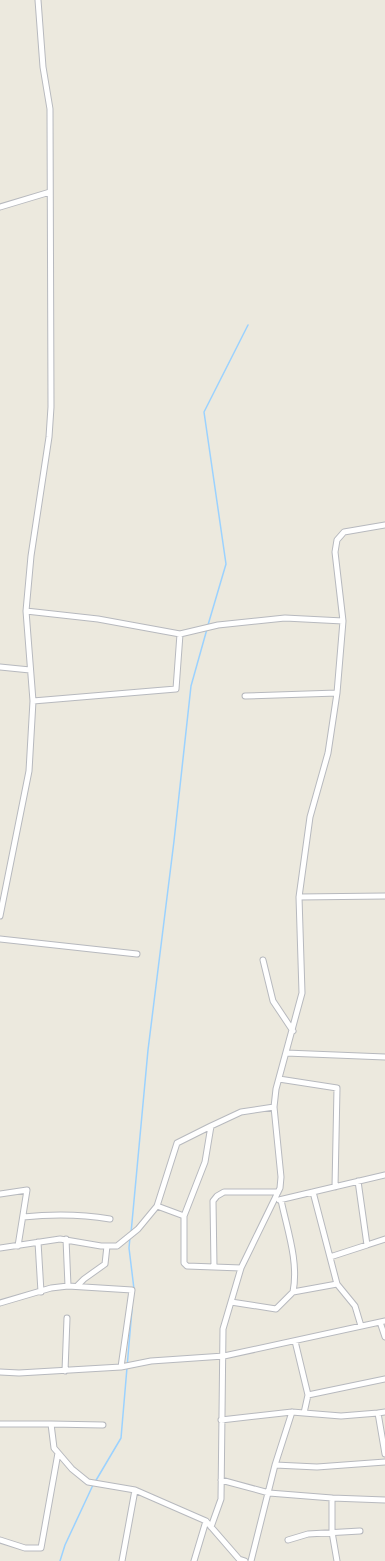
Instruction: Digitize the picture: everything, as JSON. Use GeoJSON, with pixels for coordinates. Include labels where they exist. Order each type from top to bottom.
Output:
{"type":"FeatureCollection","features":[{"type":"Feature","properties":{"kind":"street"},"geometry":{"type":"LineString","coordinates":[[0,916],[7,874],[29,771],[33,701],[26,611],[31,556],[49,437],[51,408],[50,109],[43,67],[38,0]]}},
{"type":"Feature","properties":{"kind":"street"},"geometry":{"type":"LineString","coordinates":[[0,207],[50,192]]}},
{"type":"Feature","properties":{"kind":"street"},"geometry":{"type":"LineString","coordinates":[[211,1527],[221,1498],[221,1420],[224,1356],[223,1329],[241,1268],[278,1192],[281,1178],[274,1107],[276,1089],[293,1031],[302,993],[299,897],[310,817],[328,754],[337,693],[343,621],[335,552],[337,540],[344,532],[385,525]]}},
{"type":"Feature","properties":{"kind":"street"},"geometry":{"type":"LineString","coordinates":[[26,611],[98,619],[180,634],[218,625],[285,618],[343,621]]}},
{"type":"Feature","properties":{"kind":"street"},"geometry":{"type":"LineString","coordinates":[[33,701],[176,689],[180,634]]}},
{"type":"Feature","properties":{"kind":"street"},"geometry":{"type":"LineString","coordinates":[[0,667],[30,670]]}},
{"type":"Feature","properties":{"kind":"street"},"geometry":{"type":"LineString","coordinates":[[245,696],[337,693]]}},
{"type":"Feature","properties":{"kind":"street"},"geometry":{"type":"LineString","coordinates":[[0,874],[7,874]]}},
{"type":"Feature","properties":{"kind":"street"},"geometry":{"type":"LineString","coordinates":[[299,897],[385,896]]}},
{"type":"Feature","properties":{"kind":"street"},"geometry":{"type":"LineString","coordinates":[[0,939],[137,954]]}},
{"type":"Feature","properties":{"kind":"street"},"geometry":{"type":"LineString","coordinates":[[263,960],[273,1001],[293,1031]]}},
{"type":"Feature","properties":{"kind":"street"},"geometry":{"type":"LineString","coordinates":[[286,1053],[385,1057]]}},
{"type":"Feature","properties":{"kind":"street"},"geometry":{"type":"LineString","coordinates":[[279,1079],[337,1088],[335,1187]]}},
{"type":"Feature","properties":{"kind":"street"},"geometry":{"type":"LineString","coordinates":[[0,1248],[66,1239],[107,1246],[117,1246],[138,1229],[157,1206],[177,1143],[241,1112],[274,1107]]}},
{"type":"Feature","properties":{"kind":"street"},"geometry":{"type":"LineString","coordinates":[[211,1126],[205,1162],[184,1216],[184,1264],[187,1266],[241,1268]]}},
{"type":"Feature","properties":{"kind":"street"},"geometry":{"type":"LineString","coordinates":[[273,1202],[385,1175]]}},
{"type":"Feature","properties":{"kind":"street"},"geometry":{"type":"LineString","coordinates":[[358,1181],[367,1245]]}},
{"type":"Feature","properties":{"kind":"street"},"geometry":{"type":"LineString","coordinates":[[0,1194],[27,1190],[18,1246]]}},
{"type":"Feature","properties":{"kind":"street"},"geometry":{"type":"LineString","coordinates":[[214,1267],[213,1201],[217,1196],[224,1192],[278,1192]]}},
{"type":"Feature","properties":{"kind":"street"},"geometry":{"type":"LineString","coordinates":[[313,1192],[338,1284],[355,1306],[361,1326]]}},
{"type":"Feature","properties":{"kind":"street"},"geometry":{"type":"LineString","coordinates":[[231,1302],[276,1309],[293,1292],[295,1281],[293,1260],[281,1200]]}},
{"type":"Feature","properties":{"kind":"street"},"geometry":{"type":"LineString","coordinates":[[157,1206],[184,1216]]}},
{"type":"Feature","properties":{"kind":"street"},"geometry":{"type":"LineString","coordinates":[[23,1217],[52,1214],[80,1214],[110,1219]]}},
{"type":"Feature","properties":{"kind":"street"},"geometry":{"type":"LineString","coordinates":[[66,1239],[68,1286]]}},
{"type":"Feature","properties":{"kind":"street"},"geometry":{"type":"LineString","coordinates":[[330,1257],[385,1239]]}},
{"type":"Feature","properties":{"kind":"street"},"geometry":{"type":"LineString","coordinates":[[38,1242],[41,1292]]}},
{"type":"Feature","properties":{"kind":"street"},"geometry":{"type":"LineString","coordinates":[[78,1286],[84,1278],[105,1264],[107,1246]]}},
{"type":"Feature","properties":{"kind":"street"},"geometry":{"type":"LineString","coordinates":[[293,1292],[338,1284]]}},
{"type":"Feature","properties":{"kind":"street"},"geometry":{"type":"LineString","coordinates":[[0,1303],[51,1288],[68,1286],[132,1290],[123,1367]]}},
{"type":"Feature","properties":{"kind":"street"},"geometry":{"type":"LineString","coordinates":[[65,1371],[67,1318]]}},
{"type":"Feature","properties":{"kind":"street"},"geometry":{"type":"LineString","coordinates":[[0,1372],[19,1373],[123,1367],[151,1361],[224,1356],[294,1342],[382,1321],[385,1337]]}},
{"type":"Feature","properties":{"kind":"street"},"geometry":{"type":"LineString","coordinates":[[294,1342],[308,1395],[304,1413]]}},
{"type":"Feature","properties":{"kind":"street"},"geometry":{"type":"LineString","coordinates":[[308,1395],[385,1379]]}},
{"type":"Feature","properties":{"kind":"street"},"geometry":{"type":"LineString","coordinates":[[221,1420],[292,1412],[341,1416],[385,1412]]}},
{"type":"Feature","properties":{"kind":"street"},"geometry":{"type":"LineString","coordinates":[[251,1561],[275,1465],[292,1412]]}},
{"type":"Feature","properties":{"kind":"street"},"geometry":{"type":"LineString","coordinates":[[378,1413],[385,1454]]}},
{"type":"Feature","properties":{"kind":"street"},"geometry":{"type":"LineString","coordinates":[[0,1424],[103,1425]]}},
{"type":"Feature","properties":{"kind":"street"},"geometry":{"type":"LineString","coordinates":[[51,1424],[54,1448],[72,1469],[88,1482],[135,1490],[206,1521],[239,1559],[245,1561]]}},
{"type":"Feature","properties":{"kind":"street"},"geometry":{"type":"LineString","coordinates":[[0,1540],[25,1548],[41,1548],[58,1453]]}},
{"type":"Feature","properties":{"kind":"street"},"geometry":{"type":"LineString","coordinates":[[275,1465],[317,1467],[385,1462]]}},
{"type":"Feature","properties":{"kind":"street"},"geometry":{"type":"LineString","coordinates":[[221,1480],[269,1493],[385,1500]]}},
{"type":"Feature","properties":{"kind":"street"},"geometry":{"type":"LineString","coordinates":[[122,1561],[135,1490]]}},
{"type":"Feature","properties":{"kind":"street"},"geometry":{"type":"LineString","coordinates":[[332,1498],[332,1532],[337,1561]]}},
{"type":"Feature","properties":{"kind":"street"},"geometry":{"type":"LineString","coordinates":[[194,1561],[206,1521]]}},
{"type":"Feature","properties":{"kind":"street"},"geometry":{"type":"LineString","coordinates":[[288,1540],[308,1534],[360,1530]]}},
{"type":"Feature","properties":{"kind":"waterway"},"geometry":{"type":"LineString","coordinates":[[208,625],[226,564],[204,412],[248,325]]}},
{"type":"Feature","properties":{"kind":"waterway"},"geometry":{"type":"LineString","coordinates":[[131,1233],[148,1050],[174,841],[191,686],[207,629]]}},
{"type":"Feature","properties":{"kind":"waterway"},"geometry":{"type":"LineString","coordinates":[[130,1237],[129,1248],[134,1289]]}},
{"type":"Feature","properties":{"kind":"waterway"},"geometry":{"type":"LineString","coordinates":[[95,1482],[121,1438],[132,1309]]}},
{"type":"Feature","properties":{"kind":"waterway"},"geometry":{"type":"LineString","coordinates":[[60,1561],[65,1545],[93,1485]]}}]}
